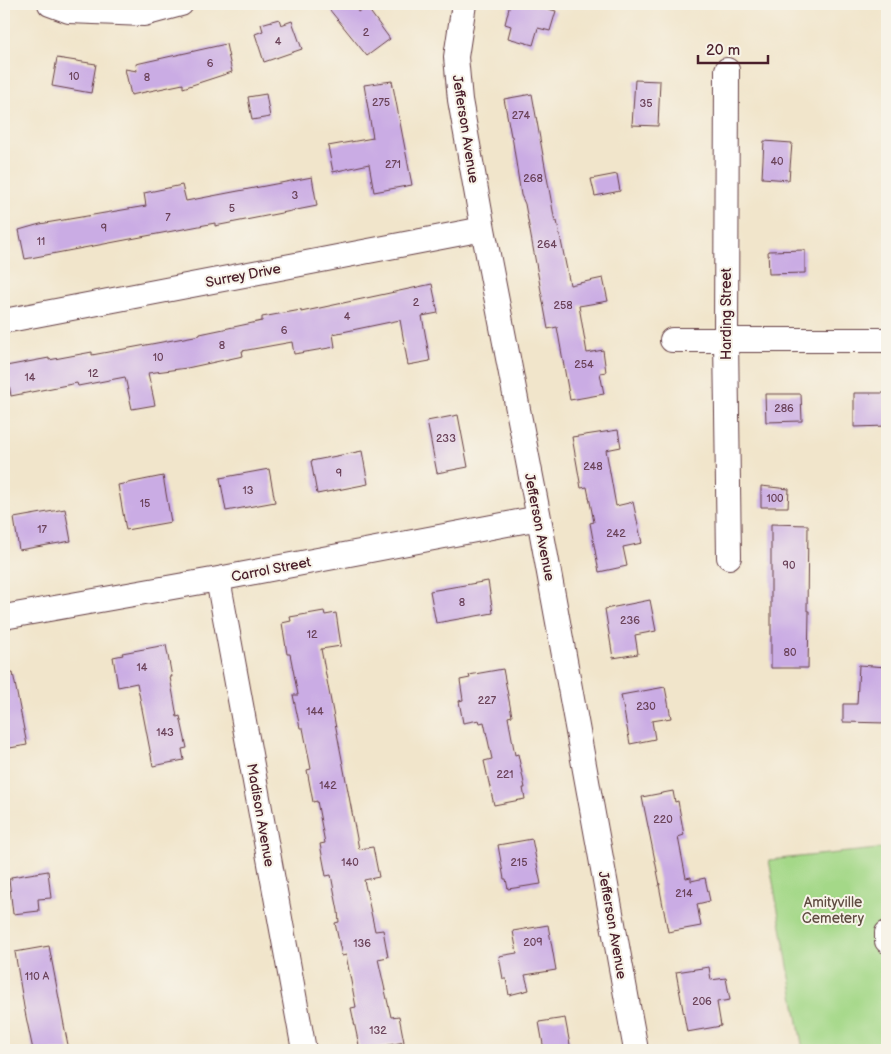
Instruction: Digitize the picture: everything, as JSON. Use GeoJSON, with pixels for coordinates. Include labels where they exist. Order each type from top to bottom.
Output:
{"type":"FeatureCollection","features":[{"type":"Feature","properties":{"kind":"street"},"geometry":{"type":"LineString","coordinates":[[50,4],[69,11],[144,14],[181,4]]}},
{"type":"Feature","properties":{"kind":"street","name":"Jefferson Avenue"},"geometry":{"type":"LineString","coordinates":[[464,4],[456,57],[460,100],[539,518],[636,1050]]}},
{"type":"Feature","properties":{"kind":"street","name":"Harding Street"},"geometry":{"type":"LineString","coordinates":[[727,70],[726,340],[729,557]]}},
{"type":"Feature","properties":{"kind":"street","name":"Surrey Drive"},"geometry":{"type":"LineString","coordinates":[[4,321],[483,229]]}},
{"type":"Feature","properties":{"kind":"street"},"geometry":{"type":"LineString","coordinates":[[672,340],[887,340]]}},
{"type":"Feature","properties":{"kind":"street","name":"Carrol Street"},"geometry":{"type":"LineString","coordinates":[[4,618],[539,518]]}},
{"type":"Feature","properties":{"kind":"street","name":"Madison Avenue"},"geometry":{"type":"LineString","coordinates":[[218,579],[304,1050]]}},
{"type":"Feature","properties":{"kind":"street"},"geometry":{"type":"LineString","coordinates":[[887,933],[887,941]]}},
{"type":"Feature","properties":{"kind":"green space","name":"Amityville Cemetery"},"geometry":{"type":"Polygon","coordinates":[[[887,848],[887,1050],[803,1050],[769,860],[887,848]]]}},
{"type":"Feature","properties":{"kind":"building"},"geometry":{"type":"Polygon","coordinates":[[[325,4],[352,4],[358,12],[366,6],[390,39],[367,56],[325,4]]]}},
{"type":"Feature","properties":{"kind":"building"},"geometry":{"type":"Polygon","coordinates":[[[510,4],[529,4],[556,11],[550,31],[538,28],[533,45],[508,38],[511,26],[505,24],[510,4]]]}},
{"type":"Feature","properties":{"kind":"building"},"geometry":{"type":"Polygon","coordinates":[[[279,19],[281,25],[292,21],[302,49],[264,62],[255,34],[263,31],[261,24],[279,19]]]}},
{"type":"Feature","properties":{"kind":"building"},"geometry":{"type":"Polygon","coordinates":[[[226,44],[232,72],[183,88],[183,84],[131,95],[125,69],[137,71],[136,64],[226,44]]]}},
{"type":"Feature","properties":{"kind":"building"},"geometry":{"type":"Polygon","coordinates":[[[57,58],[96,64],[91,93],[52,86],[57,58]]]}},
{"type":"Feature","properties":{"kind":"building"},"geometry":{"type":"Polygon","coordinates":[[[635,80],[660,81],[658,126],[632,125],[635,80]]]}},
{"type":"Feature","properties":{"kind":"building"},"geometry":{"type":"Polygon","coordinates":[[[392,81],[412,185],[374,192],[369,164],[333,172],[328,146],[373,138],[364,85],[392,81]]]}},
{"type":"Feature","properties":{"kind":"building"},"geometry":{"type":"Polygon","coordinates":[[[266,94],[270,117],[252,120],[248,97],[266,94]]]}},
{"type":"Feature","properties":{"kind":"building"},"geometry":{"type":"Polygon","coordinates":[[[532,94],[555,222],[557,221],[570,285],[603,278],[608,301],[579,306],[587,353],[603,350],[606,372],[600,373],[604,394],[570,400],[557,327],[548,329],[504,99],[532,94]]]}},
{"type":"Feature","properties":{"kind":"building"},"geometry":{"type":"Polygon","coordinates":[[[764,141],[792,143],[789,180],[762,178],[764,141]]]}},
{"type":"Feature","properties":{"kind":"building"},"geometry":{"type":"Polygon","coordinates":[[[617,174],[620,191],[595,196],[591,179],[617,174]]]}},
{"type":"Feature","properties":{"kind":"building"},"geometry":{"type":"Polygon","coordinates":[[[312,177],[317,206],[25,259],[19,230],[40,224],[146,206],[144,193],[182,185],[186,201],[312,177]]]}},
{"type":"Feature","properties":{"kind":"building"},"geometry":{"type":"Polygon","coordinates":[[[805,250],[805,273],[769,274],[768,251],[805,250]]]}},
{"type":"Feature","properties":{"kind":"building"},"geometry":{"type":"Polygon","coordinates":[[[432,284],[438,313],[422,316],[430,361],[408,365],[400,320],[333,334],[335,347],[294,354],[292,342],[242,351],[243,356],[187,368],[148,373],[155,405],[132,409],[125,377],[78,386],[77,383],[11,396],[6,366],[92,352],[92,355],[200,335],[262,321],[262,317],[301,310],[301,312],[432,284]]]}},
{"type":"Feature","properties":{"kind":"building"},"geometry":{"type":"Polygon","coordinates":[[[854,393],[887,393],[887,426],[854,427],[854,393]]]}},
{"type":"Feature","properties":{"kind":"building"},"geometry":{"type":"Polygon","coordinates":[[[765,394],[801,394],[802,421],[766,422],[765,394]]]}},
{"type":"Feature","properties":{"kind":"building"},"geometry":{"type":"Polygon","coordinates":[[[458,415],[468,467],[437,473],[427,421],[458,415]]]}},
{"type":"Feature","properties":{"kind":"building"},"geometry":{"type":"Polygon","coordinates":[[[618,430],[621,447],[606,450],[616,506],[633,502],[642,543],[623,547],[627,566],[599,572],[590,523],[594,522],[587,487],[581,488],[572,437],[618,430]]]}},
{"type":"Feature","properties":{"kind":"building"},"geometry":{"type":"Polygon","coordinates":[[[362,451],[368,484],[317,494],[311,461],[362,451]]]}},
{"type":"Feature","properties":{"kind":"building"},"geometry":{"type":"Polygon","coordinates":[[[269,469],[275,502],[226,511],[220,478],[269,469]]]}},
{"type":"Feature","properties":{"kind":"building"},"geometry":{"type":"Polygon","coordinates":[[[163,476],[171,522],[126,530],[118,485],[163,476]]]}},
{"type":"Feature","properties":{"kind":"building"},"geometry":{"type":"Polygon","coordinates":[[[761,486],[789,489],[788,507],[761,507],[761,486]]]}},
{"type":"Feature","properties":{"kind":"building"},"geometry":{"type":"Polygon","coordinates":[[[65,509],[71,541],[19,550],[14,518],[65,509]]]}},
{"type":"Feature","properties":{"kind":"building"},"geometry":{"type":"Polygon","coordinates":[[[771,524],[808,525],[808,668],[771,668],[771,524]]]}},
{"type":"Feature","properties":{"kind":"building"},"geometry":{"type":"Polygon","coordinates":[[[488,581],[493,613],[436,623],[430,591],[488,581]]]}},
{"type":"Feature","properties":{"kind":"building"},"geometry":{"type":"Polygon","coordinates":[[[650,600],[656,631],[635,635],[638,654],[613,658],[605,609],[650,600]]]}},
{"type":"Feature","properties":{"kind":"building"},"geometry":{"type":"Polygon","coordinates":[[[324,611],[325,615],[336,613],[341,646],[321,649],[359,849],[373,847],[379,877],[364,880],[375,931],[383,930],[388,957],[378,959],[391,1017],[399,1016],[404,1042],[365,1050],[360,1050],[351,1008],[356,1007],[346,955],[342,956],[335,923],[339,922],[338,911],[331,875],[326,876],[320,844],[325,843],[317,801],[313,802],[307,770],[311,769],[303,728],[300,728],[293,695],[298,695],[290,654],[287,654],[282,623],[291,621],[290,617],[324,611]]]}},
{"type":"Feature","properties":{"kind":"building"},"geometry":{"type":"Polygon","coordinates":[[[166,645],[177,717],[180,716],[187,748],[182,749],[184,760],[153,766],[137,683],[118,687],[113,657],[123,655],[122,653],[166,645]]]}},
{"type":"Feature","properties":{"kind":"building"},"geometry":{"type":"Polygon","coordinates":[[[859,665],[887,667],[887,723],[843,722],[843,704],[857,704],[859,665]]]}},
{"type":"Feature","properties":{"kind":"building"},"geometry":{"type":"Polygon","coordinates":[[[503,669],[512,716],[508,717],[515,755],[518,754],[525,788],[523,788],[525,799],[494,805],[484,761],[492,759],[484,722],[480,723],[479,720],[463,723],[459,701],[463,700],[460,680],[470,678],[469,675],[503,669]]]}},
{"type":"Feature","properties":{"kind":"building"},"geometry":{"type":"Polygon","coordinates":[[[13,673],[27,745],[4,749],[4,674],[13,673]]]}},
{"type":"Feature","properties":{"kind":"building"},"geometry":{"type":"Polygon","coordinates":[[[665,687],[671,718],[652,721],[655,739],[630,744],[621,695],[665,687]]]}},
{"type":"Feature","properties":{"kind":"building"},"geometry":{"type":"Polygon","coordinates":[[[673,791],[675,802],[678,801],[684,835],[678,837],[686,878],[691,877],[691,881],[705,878],[710,901],[697,904],[701,926],[668,932],[642,797],[673,791]]]}},
{"type":"Feature","properties":{"kind":"building"},"geometry":{"type":"Polygon","coordinates":[[[532,839],[541,884],[508,889],[506,879],[504,879],[498,845],[532,839]]]}},
{"type":"Feature","properties":{"kind":"building"},"geometry":{"type":"Polygon","coordinates":[[[48,871],[51,898],[38,899],[39,911],[13,914],[9,879],[12,879],[11,877],[48,871]]]}},
{"type":"Feature","properties":{"kind":"building"},"geometry":{"type":"Polygon","coordinates":[[[548,925],[556,970],[525,975],[529,990],[509,995],[506,979],[503,979],[499,956],[517,953],[513,931],[548,925]]]}},
{"type":"Feature","properties":{"kind":"building"},"geometry":{"type":"Polygon","coordinates":[[[49,946],[69,1050],[33,1050],[24,1007],[15,952],[49,946]]]}},
{"type":"Feature","properties":{"kind":"building"},"geometry":{"type":"Polygon","coordinates":[[[709,967],[711,980],[726,978],[730,1000],[717,1002],[721,1026],[687,1032],[676,972],[709,967]]]}},
{"type":"Feature","properties":{"kind":"building"},"geometry":{"type":"Polygon","coordinates":[[[565,1018],[571,1050],[544,1050],[539,1022],[565,1018]]]}}]}
